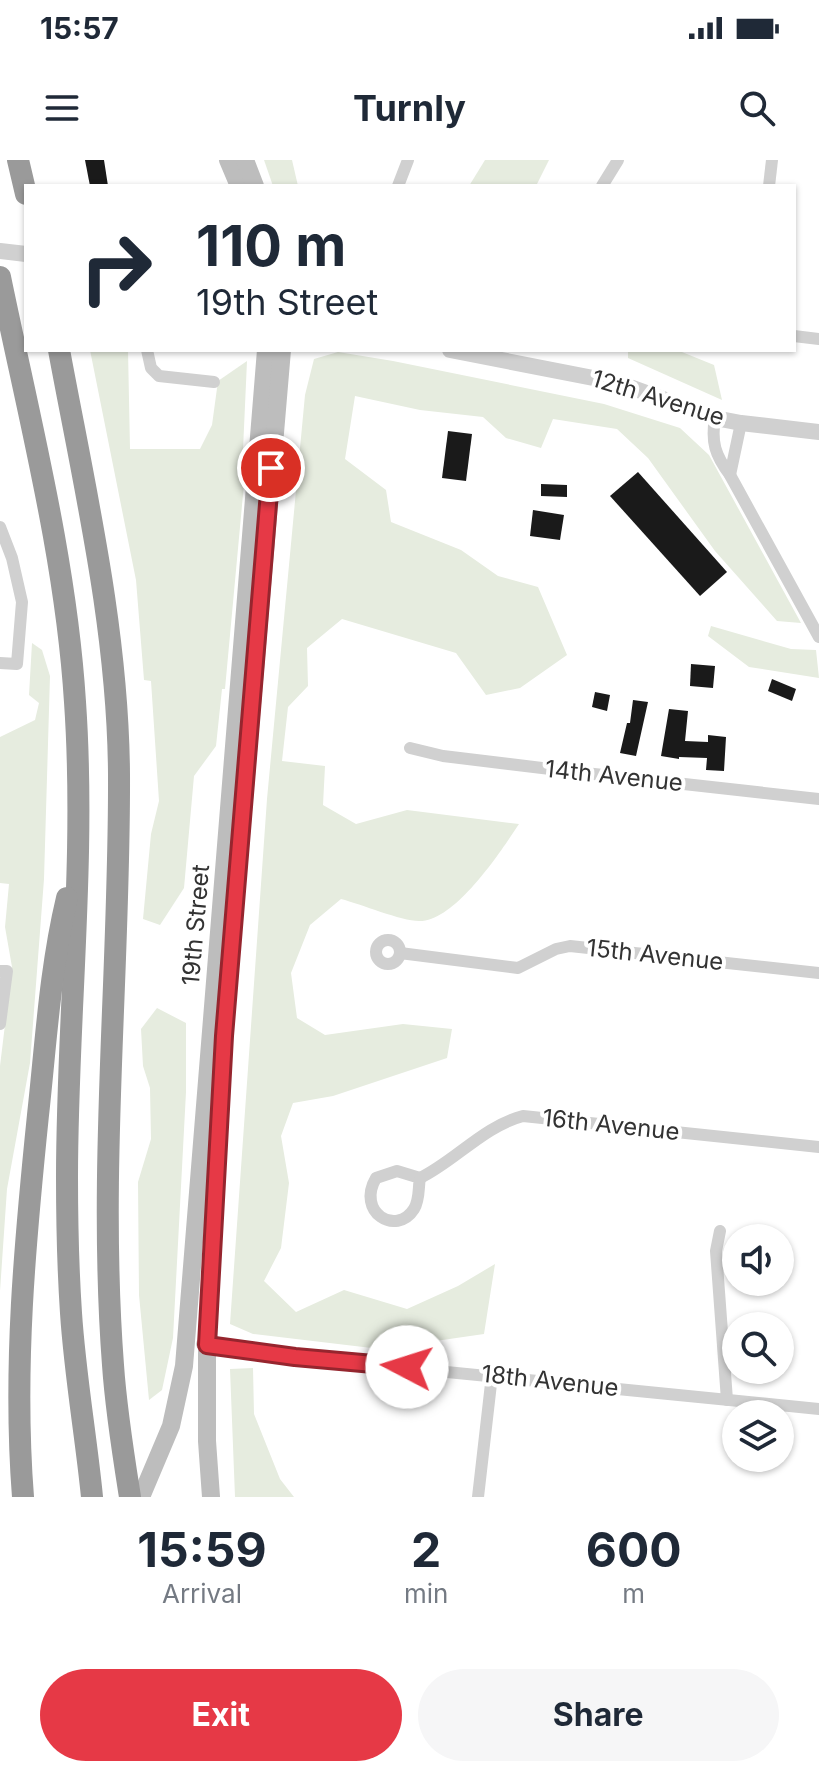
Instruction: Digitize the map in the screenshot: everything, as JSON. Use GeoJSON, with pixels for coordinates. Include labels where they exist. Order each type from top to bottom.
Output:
{"type":"FeatureCollection","features":[{"type":"Feature","properties":{"kind":"highway"},"geometry":{"type":"LineString","coordinates":[[18,160],[24,186]]}},
{"type":"Feature","properties":{"kind":"highway"},"geometry":{"type":"LineString","coordinates":[[0,277],[57,558],[75,703],[79,850],[67,1138],[68,1215],[71,1313],[92,1497]]}},
{"type":"Feature","properties":{"kind":"highway"},"geometry":{"type":"LineString","coordinates":[[59,352],[102,577],[115,687],[119,773],[109,1171],[112,1364],[130,1497]]}},
{"type":"Feature","properties":{"kind":"highway"},"geometry":{"type":"LineString","coordinates":[[23,1497],[20,1338],[27,1233],[44,1041],[58,936],[79,850]]}},
{"type":"Feature","properties":{"kind":"highway"},"geometry":{"type":"LineString","coordinates":[[122,1445],[139,1497]]}},
{"type":"Feature","properties":{"kind":"main road"},"geometry":{"type":"LineString","coordinates":[[228,160],[238,184]]}},
{"type":"Feature","properties":{"kind":"main road"},"geometry":{"type":"LineString","coordinates":[[245,160],[254,184]]}},
{"type":"Feature","properties":{"kind":"main road","name":"19th Street"},"geometry":{"type":"LineString","coordinates":[[139,1497],[171,1426],[187,1341],[266,352]]}},
{"type":"Feature","properties":{"kind":"main road","name":"19th Street"},"geometry":{"type":"LineString","coordinates":[[211,1497],[207,1441],[207,1345],[224,1036],[282,352]]}},
{"type":"Feature","properties":{"kind":"street"},"geometry":{"type":"LineString","coordinates":[[399,184],[408,160]]}},
{"type":"Feature","properties":{"kind":"street"},"geometry":{"type":"LineString","coordinates":[[603,184],[618,160]]}},
{"type":"Feature","properties":{"kind":"street"},"geometry":{"type":"LineString","coordinates":[[769,184],[772,160]]}},
{"type":"Feature","properties":{"kind":"street"},"geometry":{"type":"LineString","coordinates":[[0,251],[24,254]]}},
{"type":"Feature","properties":{"kind":"street"},"geometry":{"type":"LineString","coordinates":[[796,336],[819,339]]}},
{"type":"Feature","properties":{"kind":"street"},"geometry":{"type":"LineString","coordinates":[[147,352],[151,368],[159,376],[214,382]]}},
{"type":"Feature","properties":{"kind":"street"},"geometry":{"type":"LineString","coordinates":[[276,407],[293,352]]}},
{"type":"Feature","properties":{"kind":"street","name":"12th Avenue"},"geometry":{"type":"LineString","coordinates":[[460,352],[619,383],[715,418],[819,432]]}},
{"type":"Feature","properties":{"kind":"street"},"geometry":{"type":"LineString","coordinates":[[715,418],[712,437],[717,459],[730,475],[819,637]]}},
{"type":"Feature","properties":{"kind":"street"},"geometry":{"type":"LineString","coordinates":[[730,475],[741,423]]}},
{"type":"Feature","properties":{"kind":"street"},"geometry":{"type":"LineString","coordinates":[[0,527],[12,558],[22,602],[17,664],[0,663]]}},
{"type":"Feature","properties":{"kind":"street","name":"14th Avenue"},"geometry":{"type":"LineString","coordinates":[[410,748],[443,756],[819,799]]}},
{"type":"Feature","properties":{"kind":"street","name":"15th Avenue"},"geometry":{"type":"LineString","coordinates":[[400,953],[518,968],[556,949],[570,946],[819,973]]}},
{"type":"Feature","properties":{"kind":"street"},"geometry":{"type":"LineString","coordinates":[[0,1024],[4,971]]}},
{"type":"Feature","properties":{"kind":"street","name":"16th Avenue"},"geometry":{"type":"LineString","coordinates":[[420,1178],[505,1121],[523,1116],[819,1147]]}},
{"type":"Feature","properties":{"kind":"street"},"geometry":{"type":"LineString","coordinates":[[402,1171],[420,1178],[415,1207],[404,1218],[392,1221],[381,1218],[370,1204],[369,1192],[382,1175],[402,1171]]}},
{"type":"Feature","properties":{"kind":"street"},"geometry":{"type":"LineString","coordinates":[[720,1231],[716,1251],[727,1400]]}},
{"type":"Feature","properties":{"kind":"street","name":"18th Avenue"},"geometry":{"type":"LineString","coordinates":[[187,1341],[295,1357],[727,1400]]}},
{"type":"Feature","properties":{"kind":"street"},"geometry":{"type":"LineString","coordinates":[[478,1497],[492,1375]]}},
{"type":"Feature","properties":{"kind":"street","name":"18th Avenue"},"geometry":{"type":"LineString","coordinates":[[794,1407],[819,1409]]}},
{"type":"Feature","properties":{"kind":"shaded area"},"geometry":{"type":"Polygon","coordinates":[[[264,160],[292,160],[298,184],[272,184],[264,160]]]}},
{"type":"Feature","properties":{"kind":"shaded area"},"geometry":{"type":"Polygon","coordinates":[[[485,160],[549,160],[537,184],[470,184],[485,160]]]}},
{"type":"Feature","properties":{"kind":"shaded area"},"geometry":{"type":"Polygon","coordinates":[[[90,352],[128,352],[130,449],[200,449],[212,425],[218,381],[247,361],[242,472],[245,473],[225,689],[222,689],[216,746],[194,776],[184,888],[160,925],[143,919],[151,834],[159,801],[151,681],[144,680],[136,580],[90,352]]]}},
{"type":"Feature","properties":{"kind":"shaded area"},"geometry":{"type":"Polygon","coordinates":[[[338,352],[604,404],[680,428],[709,455],[801,623],[777,621],[715,551],[648,458],[617,429],[553,419],[541,448],[506,438],[483,417],[420,410],[355,396],[345,459],[386,490],[391,522],[461,550],[498,576],[538,587],[567,655],[520,688],[486,695],[456,653],[342,619],[307,648],[308,686],[288,707],[282,761],[325,766],[323,805],[356,824],[407,810],[519,824],[476,883],[462,898],[433,918],[411,920],[341,899],[310,925],[291,973],[297,1018],[325,1035],[403,1024],[452,1029],[447,1058],[333,1096],[293,1103],[281,1136],[289,1183],[281,1248],[264,1281],[296,1312],[344,1290],[407,1309],[458,1286],[495,1264],[484,1334],[380,1349],[253,1334],[230,1324],[267,799],[305,395],[314,359],[338,352]]]}},
{"type":"Feature","properties":{"kind":"shaded area"},"geometry":{"type":"Polygon","coordinates":[[[628,352],[682,352],[714,365],[722,400],[628,358],[628,352]]]}},
{"type":"Feature","properties":{"kind":"shaded area"},"geometry":{"type":"Polygon","coordinates":[[[711,626],[791,649],[816,650],[819,678],[749,667],[708,636],[711,626]]]}},
{"type":"Feature","properties":{"kind":"shaded area"},"geometry":{"type":"Polygon","coordinates":[[[32,643],[42,650],[50,676],[44,879],[30,1063],[7,1189],[0,1291],[0,1066],[12,967],[5,927],[9,884],[0,883],[0,737],[35,720],[39,703],[29,695],[32,643]]]}},
{"type":"Feature","properties":{"kind":"shaded area"},"geometry":{"type":"Polygon","coordinates":[[[157,1008],[186,1023],[186,1092],[173,1338],[162,1390],[149,1400],[139,1295],[138,1182],[151,1139],[150,1088],[143,1066],[141,1029],[157,1008]]]}},
{"type":"Feature","properties":{"kind":"shaded area"},"geometry":{"type":"Polygon","coordinates":[[[253,1368],[254,1414],[280,1479],[294,1497],[235,1497],[230,1369],[253,1368]]]}},
{"type":"Feature","properties":{"kind":"building"},"geometry":{"type":"Polygon","coordinates":[[[85,160],[104,160],[108,184],[90,184],[85,160]]]}},
{"type":"Feature","properties":{"kind":"building"},"geometry":{"type":"Polygon","coordinates":[[[448,431],[472,434],[466,481],[442,478],[448,431]]]}},
{"type":"Feature","properties":{"kind":"building"},"geometry":{"type":"Polygon","coordinates":[[[638,472],[727,572],[700,596],[610,496],[638,472]]]}},
{"type":"Feature","properties":{"kind":"building"},"geometry":{"type":"Polygon","coordinates":[[[541,484],[567,485],[567,497],[541,496],[541,484]]]}},
{"type":"Feature","properties":{"kind":"building"},"geometry":{"type":"Polygon","coordinates":[[[533,510],[564,515],[560,540],[530,536],[533,510]]]}},
{"type":"Feature","properties":{"kind":"building"},"geometry":{"type":"Polygon","coordinates":[[[691,664],[715,666],[713,688],[690,686],[691,664]]]}},
{"type":"Feature","properties":{"kind":"building"},"geometry":{"type":"Polygon","coordinates":[[[772,679],[796,689],[792,701],[768,691],[772,679]]]}},
{"type":"Feature","properties":{"kind":"building"},"geometry":{"type":"Polygon","coordinates":[[[595,692],[610,695],[607,711],[592,707],[595,692]]]}},
{"type":"Feature","properties":{"kind":"building"},"geometry":{"type":"Polygon","coordinates":[[[633,700],[648,702],[636,756],[620,753],[627,723],[630,723],[633,700]]]}},
{"type":"Feature","properties":{"kind":"building"},"geometry":{"type":"Polygon","coordinates":[[[669,709],[688,711],[685,741],[708,742],[708,735],[726,737],[724,771],[706,770],[707,758],[661,756],[669,709]]]}},
{"type":"Feature","properties":{"kind":"route"},"geometry":{"type":"LineString","coordinates":[[271,468],[224,1036],[207,1345],[407,1367]]}}]}
